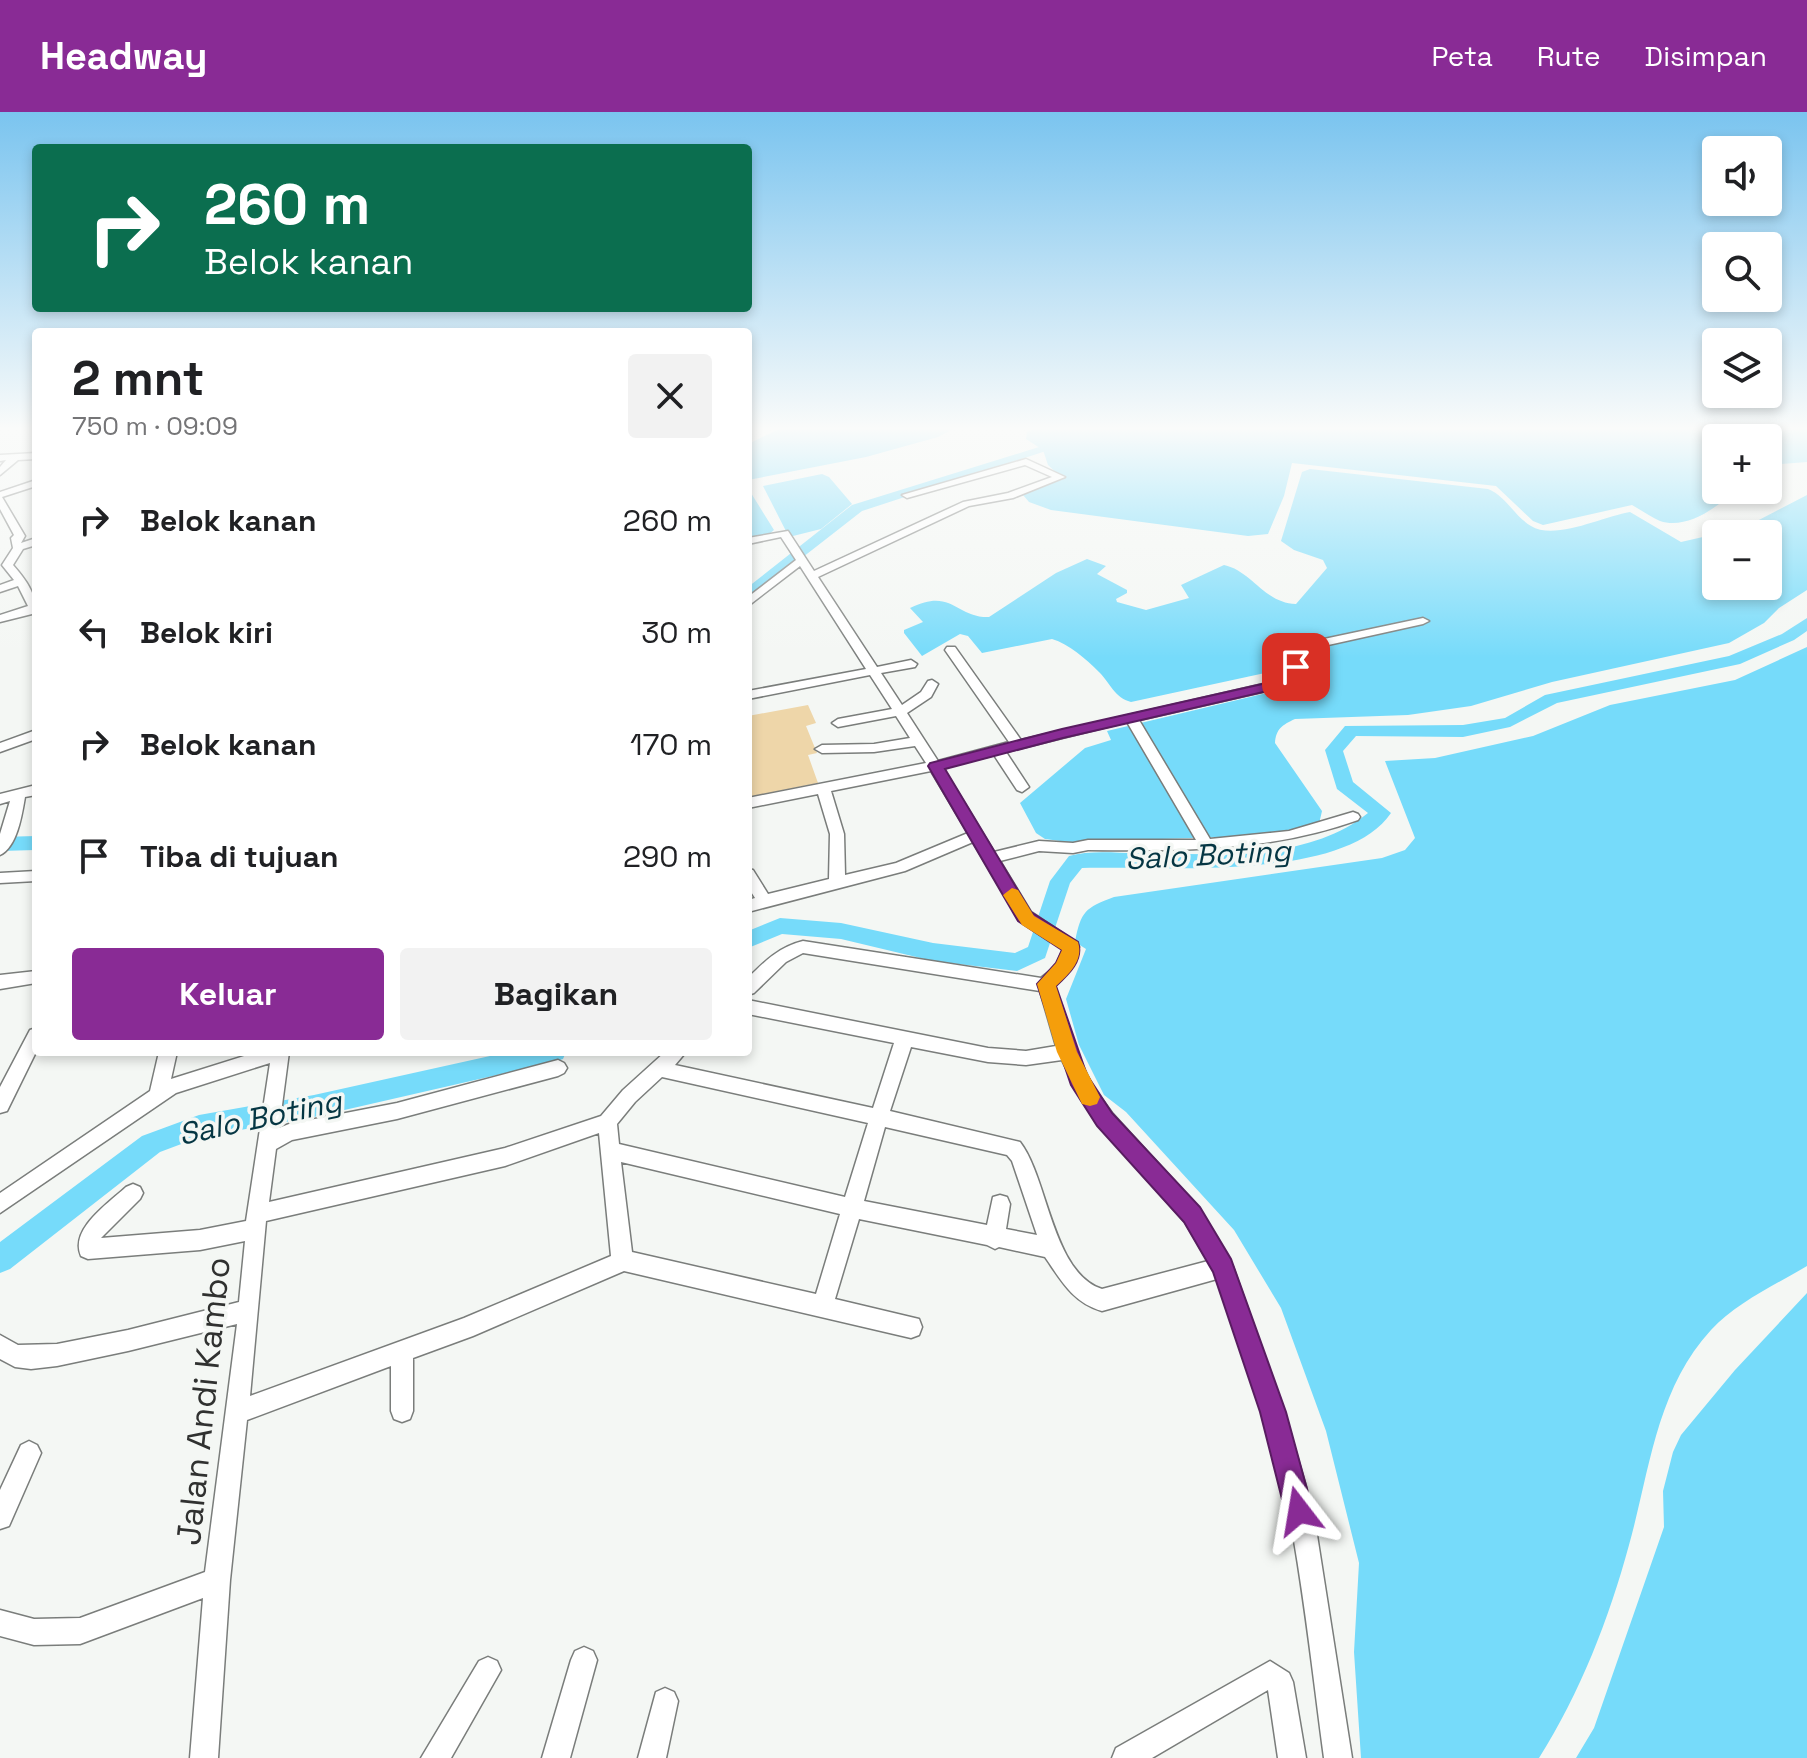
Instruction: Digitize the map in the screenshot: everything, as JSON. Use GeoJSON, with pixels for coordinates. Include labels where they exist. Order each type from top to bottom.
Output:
{"type":"FeatureCollection","features":[{"type":"Feature","properties":{"kind":"street"},"geometry":{"type":"LineString","coordinates":[[4,505],[20,536],[16,538],[19,547]]}},
{"type":"Feature","properties":{"kind":"street"},"geometry":{"type":"LineString","coordinates":[[812,576],[964,505]]}},
{"type":"Feature","properties":{"kind":"street"},"geometry":{"type":"LineString","coordinates":[[752,540],[784,533],[935,766],[1028,921],[1071,947],[1070,956],[1046,984]]}},
{"type":"Feature","properties":{"kind":"street"},"geometry":{"type":"LineString","coordinates":[[32,542],[19,547],[3,566],[21,581],[32,603]]}},
{"type":"Feature","properties":{"kind":"street"},"geometry":{"type":"LineString","coordinates":[[752,600],[798,556]]}},
{"type":"Feature","properties":{"kind":"street"},"geometry":{"type":"LineString","coordinates":[[0,589],[21,581]]}},
{"type":"Feature","properties":{"kind":"street"},"geometry":{"type":"LineString","coordinates":[[0,619],[32,610]]}},
{"type":"Feature","properties":{"kind":"street"},"geometry":{"type":"LineString","coordinates":[[752,802],[935,766],[1276,685],[1295,673],[1295,649],[1423,621]]}},
{"type":"Feature","properties":{"kind":"street"},"geometry":{"type":"LineString","coordinates":[[951,650],[1018,745]]}},
{"type":"Feature","properties":{"kind":"street"},"geometry":{"type":"LineString","coordinates":[[752,694],[911,664]]}},
{"type":"Feature","properties":{"kind":"street"},"geometry":{"type":"LineString","coordinates":[[838,723],[898,711],[926,695],[932,684]]}},
{"type":"Feature","properties":{"kind":"street"},"geometry":{"type":"LineString","coordinates":[[1131,718],[1206,844]]}},
{"type":"Feature","properties":{"kind":"street"},"geometry":{"type":"LineString","coordinates":[[0,748],[32,736]]}},
{"type":"Feature","properties":{"kind":"street"},"geometry":{"type":"LineString","coordinates":[[822,749],[874,748],[918,741]]}},
{"type":"Feature","properties":{"kind":"street"},"geometry":{"type":"LineString","coordinates":[[998,750],[1022,787]]}},
{"type":"Feature","properties":{"kind":"street"},"geometry":{"type":"LineString","coordinates":[[823,788],[837,834],[837,883]]}},
{"type":"Feature","properties":{"kind":"street"},"geometry":{"type":"LineString","coordinates":[[0,799],[32,791]]}},
{"type":"Feature","properties":{"kind":"street"},"geometry":{"type":"LineString","coordinates":[[4,843],[19,794]]}},
{"type":"Feature","properties":{"kind":"street"},"geometry":{"type":"LineString","coordinates":[[990,858],[1039,846],[1073,848],[1088,845],[1206,844],[1301,835],[1353,817]]}},
{"type":"Feature","properties":{"kind":"street"},"geometry":{"type":"LineString","coordinates":[[756,904],[921,860],[976,835]]}},
{"type":"Feature","properties":{"kind":"street"},"geometry":{"type":"LineString","coordinates":[[0,878],[32,876]]}},
{"type":"Feature","properties":{"kind":"street"},"geometry":{"type":"LineString","coordinates":[[752,984],[789,950],[803,947],[1046,984]]}},
{"type":"Feature","properties":{"kind":"street"},"geometry":{"type":"LineString","coordinates":[[0,982],[32,978]]}},
{"type":"Feature","properties":{"kind":"street"},"geometry":{"type":"LineString","coordinates":[[1046,984],[1078,1079],[1105,1119],[1192,1215],[1223,1267],[1273,1412],[1294,1487],[1305,1535],[1338,1758]]}},
{"type":"Feature","properties":{"kind":"street"},"geometry":{"type":"LineString","coordinates":[[752,1008],[1007,1058],[1067,1052]]}},
{"type":"Feature","properties":{"kind":"street"},"geometry":{"type":"LineString","coordinates":[[823,1305],[904,1040]]}},
{"type":"Feature","properties":{"kind":"street"},"geometry":{"type":"LineString","coordinates":[[0,1105],[32,1043]]}},
{"type":"Feature","properties":{"kind":"street"},"geometry":{"type":"LineString","coordinates":[[158,1094],[167,1056]]}},
{"type":"Feature","properties":{"kind":"street"},"geometry":{"type":"LineString","coordinates":[[0,1204],[158,1094],[179,1083],[267,1056]]}},
{"type":"Feature","properties":{"kind":"street","name":"Jalan Andi Kambo"},"geometry":{"type":"LineString","coordinates":[[204,1758],[217,1580],[249,1310],[256,1222],[280,1056]]}},
{"type":"Feature","properties":{"kind":"street"},"geometry":{"type":"LineString","coordinates":[[133,1193],[91,1234],[88,1249],[200,1240],[256,1222],[505,1157],[607,1122],[673,1056]]}},
{"type":"Feature","properties":{"kind":"street"},"geometry":{"type":"LineString","coordinates":[[270,1138],[397,1111],[558,1068]]}},
{"type":"Feature","properties":{"kind":"street"},"geometry":{"type":"LineString","coordinates":[[658,1069],[1013,1148],[1020,1157],[1051,1248],[1078,1285],[1094,1299],[1102,1300],[1223,1267]]}},
{"type":"Feature","properties":{"kind":"street"},"geometry":{"type":"LineString","coordinates":[[607,1122],[622,1260]]}},
{"type":"Feature","properties":{"kind":"street"},"geometry":{"type":"LineString","coordinates":[[611,1151],[852,1208],[1051,1248]]}},
{"type":"Feature","properties":{"kind":"street"},"geometry":{"type":"LineString","coordinates":[[995,1239],[1000,1204]]}},
{"type":"Feature","properties":{"kind":"street"},"geometry":{"type":"LineString","coordinates":[[237,1412],[402,1352],[593,1276],[622,1260],[911,1327]]}},
{"type":"Feature","properties":{"kind":"street"},"geometry":{"type":"LineString","coordinates":[[0,1346],[17,1357],[35,1357],[142,1338],[249,1310]]}},
{"type":"Feature","properties":{"kind":"street"},"geometry":{"type":"LineString","coordinates":[[402,1352],[402,1411]]}},
{"type":"Feature","properties":{"kind":"street"},"geometry":{"type":"LineString","coordinates":[[0,1517],[29,1453]]}},
{"type":"Feature","properties":{"kind":"street"},"geometry":{"type":"LineString","coordinates":[[1,1625],[34,1632],[80,1631],[217,1580]]}},
{"type":"Feature","properties":{"kind":"street"},"geometry":{"type":"LineString","coordinates":[[556,1758],[584,1660]]}},
{"type":"Feature","properties":{"kind":"street"},"geometry":{"type":"LineString","coordinates":[[435,1758],[488,1670]]}},
{"type":"Feature","properties":{"kind":"street"},"geometry":{"type":"LineString","coordinates":[[1126,1758],[1270,1674],[1280,1682],[1292,1758]]}},
{"type":"Feature","properties":{"kind":"street"},"geometry":{"type":"LineString","coordinates":[[652,1758],[665,1701]]}},
{"type":"Feature","properties":{"kind":"shaded area"},"geometry":{"type":"Polygon","coordinates":[[[808,705],[816,723],[806,726],[817,753],[808,755],[818,783],[752,796],[752,715],[808,705]]]}},
{"type":"Feature","properties":{"kind":"water"},"geometry":{"type":"Polygon","coordinates":[[[752,505],[758,505],[774,530],[768,535],[752,538],[752,505]]]}},
{"type":"Feature","properties":{"kind":"water"},"geometry":{"type":"Polygon","coordinates":[[[773,505],[851,505],[821,529],[789,537],[773,505]]]}},
{"type":"Feature","properties":{"kind":"water"},"geometry":{"type":"Polygon","coordinates":[[[1037,505],[1280,505],[1268,534],[1248,536],[1051,510],[1037,505]]]}},
{"type":"Feature","properties":{"kind":"water"},"geometry":{"type":"Polygon","coordinates":[[[1292,505],[1508,505],[1531,526],[1553,531],[1630,512],[1681,542],[1702,537],[1702,600],[1782,600],[1782,520],[1759,520],[1788,505],[1807,505],[1807,590],[1779,608],[1764,623],[1729,643],[1552,682],[1471,706],[1408,715],[1290,721],[1278,731],[1275,743],[1322,811],[1319,824],[1257,836],[1068,842],[1045,839],[1036,833],[1020,803],[1085,748],[1111,740],[1107,731],[1271,692],[1287,681],[1265,673],[1131,702],[1117,694],[1083,657],[1052,639],[982,653],[968,636],[960,634],[922,656],[904,633],[904,630],[923,622],[910,608],[924,602],[945,602],[969,613],[989,617],[1056,573],[1087,559],[1106,566],[1097,574],[1127,590],[1116,599],[1117,602],[1146,610],[1189,598],[1181,585],[1224,565],[1243,573],[1275,598],[1296,604],[1327,568],[1323,560],[1294,550],[1281,541],[1292,505]]]}},
{"type":"Feature","properties":{"kind":"water"},"geometry":{"type":"Polygon","coordinates":[[[1516,505],[1717,505],[1691,520],[1681,522],[1660,521],[1632,505],[1543,525],[1533,521],[1516,505]]]}},
{"type":"Feature","properties":{"kind":"water"},"geometry":{"type":"Polygon","coordinates":[[[1807,647],[1807,1266],[1756,1295],[1721,1320],[1693,1353],[1678,1378],[1657,1432],[1629,1545],[1603,1628],[1568,1708],[1539,1758],[1361,1758],[1354,1652],[1359,1563],[1326,1431],[1281,1308],[1234,1230],[1126,1112],[1104,1095],[1079,1045],[1066,999],[1086,949],[1075,942],[1082,917],[1090,908],[1114,897],[1382,858],[1405,850],[1415,838],[1385,761],[1435,758],[1533,736],[1610,705],[1735,680],[1807,647]]]}},
{"type":"Feature","properties":{"kind":"water"},"geometry":{"type":"Polygon","coordinates":[[[1807,1293],[1807,1758],[1576,1758],[1594,1728],[1664,1527],[1663,1491],[1673,1452],[1681,1435],[1735,1370],[1807,1293]]]}},
{"type":"Feature","properties":{"kind":"waterway","name":"Salo Boting"},"geometry":{"type":"LineString","coordinates":[[752,592],[857,508],[867,505]]}},
{"type":"Feature","properties":{"kind":"waterway","name":"Salo Boting"},"geometry":{"type":"LineString","coordinates":[[752,938],[780,926],[841,931],[933,952],[1017,962],[1037,952],[1060,881],[1076,861],[1238,860],[1322,847],[1356,834],[1381,813],[1344,785],[1334,750],[1351,730],[1463,731],[1510,722],[1551,699],[1734,660],[1788,637],[1807,623]]}},
{"type":"Feature","properties":{"kind":"waterway","name":"Salo Boting"},"geometry":{"type":"LineString","coordinates":[[0,844],[32,843]]}},
{"type":"Feature","properties":{"kind":"waterway","name":"Salo Boting"},"geometry":{"type":"LineString","coordinates":[[0,1259],[151,1144],[199,1126],[314,1106],[536,1056]]}},
{"type":"Feature","properties":{"kind":"slow traffic"},"geometry":{"type":"LineString","coordinates":[[1012,895],[1028,921],[1071,947],[1063,969],[1046,984],[1067,1052],[1078,1079],[1090,1097]]}},
{"type":"Feature","properties":{"kind":"route"},"geometry":{"type":"LineString","coordinates":[[1296,667],[1295,673],[1276,685],[1062,733],[935,766],[1028,921],[1071,947],[1063,969],[1046,984],[1067,1052],[1078,1079],[1105,1119],[1192,1215],[1223,1267],[1273,1412],[1299,1511]]}}]}
